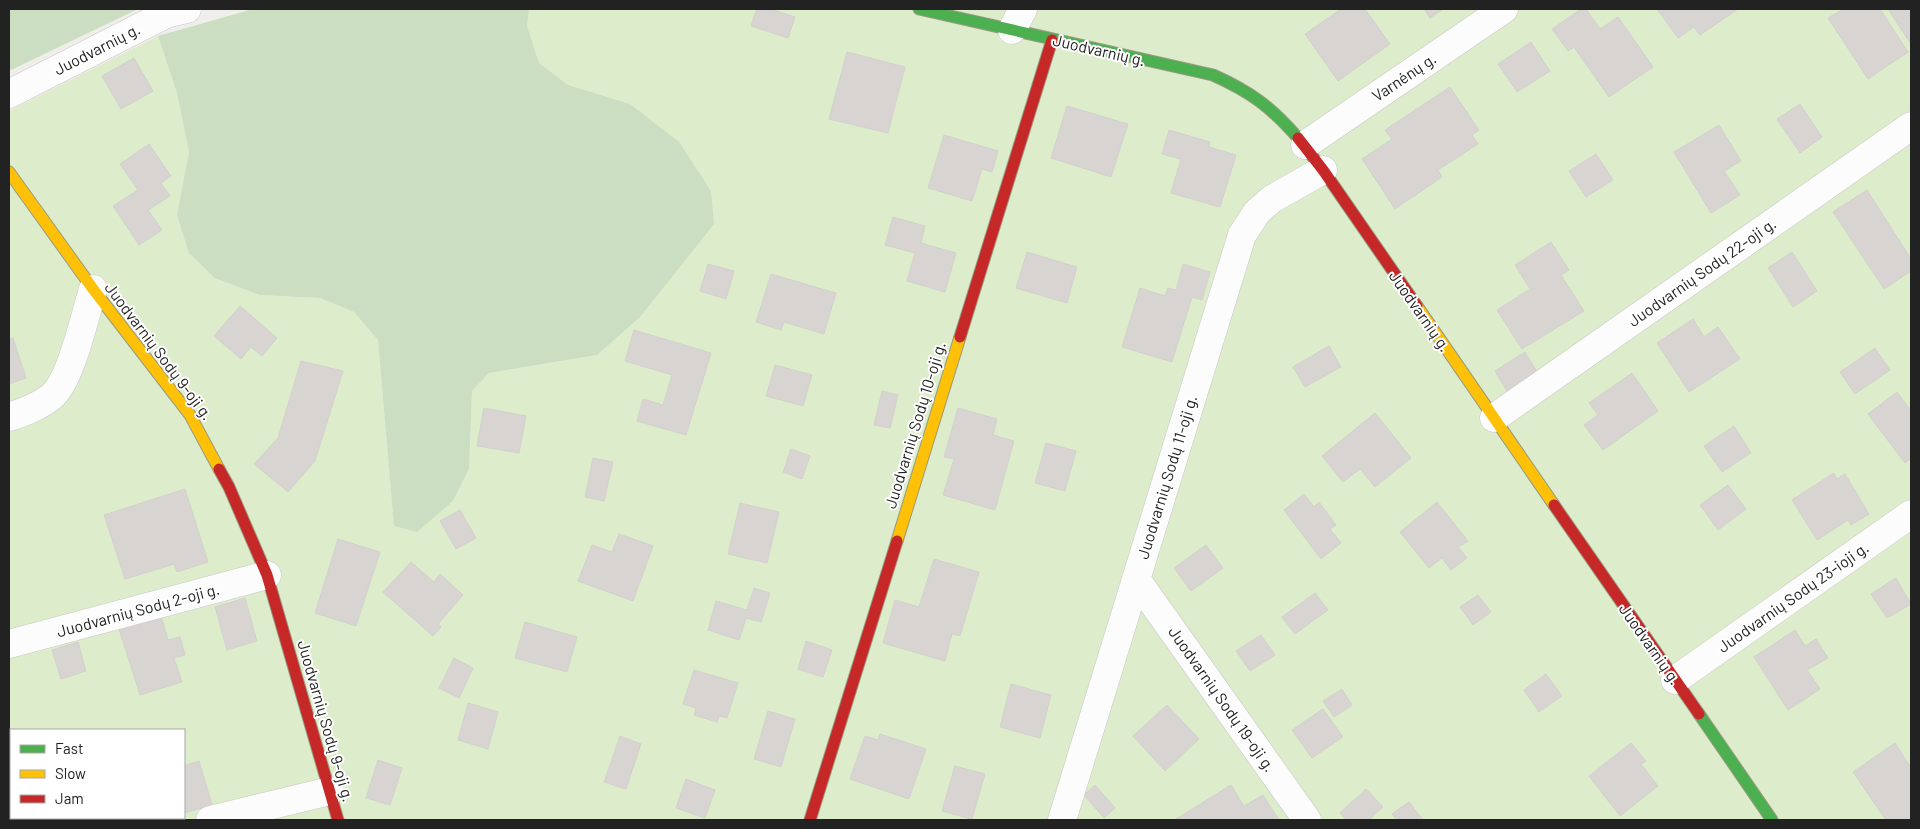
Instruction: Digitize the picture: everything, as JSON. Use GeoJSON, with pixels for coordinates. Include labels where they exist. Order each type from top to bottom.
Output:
{"type":"FeatureCollection","features":[{"type":"Feature","properties":{"kind":"street","name":"Juodvarnių g."},"geometry":{"type":"LineString","coordinates":[[9,94],[166,14],[188,9]]}},
{"type":"Feature","properties":{"kind":"street","name":"Juodvarnių g."},"geometry":{"type":"LineString","coordinates":[[919,9],[1017,19],[1052,40],[1213,75],[1246,90],[1279,117],[1305,145],[1323,170],[1772,820]]}},
{"type":"Feature","properties":{"kind":"street","name":"Varnėnų g."},"geometry":{"type":"LineString","coordinates":[[1305,145],[1504,9]]}},
{"type":"Feature","properties":{"kind":"street","name":"Juodvarnių Sodų 10-oji g."},"geometry":{"type":"LineString","coordinates":[[810,820],[1052,40]]}},
{"type":"Feature","properties":{"kind":"street","name":"Juodvarnių Sodų 22-oji g."},"geometry":{"type":"LineString","coordinates":[[1494,418],[1911,126]]}},
{"type":"Feature","properties":{"kind":"street","name":"Juodvarnių Sodų 11-oji g."},"geometry":{"type":"LineString","coordinates":[[1062,820],[1242,235],[1257,212],[1272,199],[1323,170]]}},
{"type":"Feature","properties":{"kind":"street","name":"Juodvarnių Sodų 9-oji g."},"geometry":{"type":"LineString","coordinates":[[9,172],[93,289],[190,415],[229,487],[267,575],[338,820]]}},
{"type":"Feature","properties":{"kind":"street"},"geometry":{"type":"LineString","coordinates":[[9,417],[31,410],[53,396],[70,367],[93,289]]}},
{"type":"Feature","properties":{"kind":"street","name":"Juodvarnių Sodų 23-ioji g."},"geometry":{"type":"LineString","coordinates":[[1675,680],[1911,514]]}},
{"type":"Feature","properties":{"kind":"street","name":"Juodvarnių Sodų 2-oji g."},"geometry":{"type":"LineString","coordinates":[[9,644],[267,575]]}},
{"type":"Feature","properties":{"kind":"street","name":"Juodvarnių Sodų 19-oji g."},"geometry":{"type":"LineString","coordinates":[[1136,579],[1307,820]]}},
{"type":"Feature","properties":{"kind":"street"},"geometry":{"type":"LineString","coordinates":[[210,820],[330,791]]}},
{"type":"Feature","properties":{"kind":"green space"},"geometry":{"type":"Polygon","coordinates":[[[9,9],[138,9],[9,71],[9,9]]]}},
{"type":"Feature","properties":{"kind":"green space"},"geometry":{"type":"Polygon","coordinates":[[[253,9],[529,9],[527,26],[539,63],[568,85],[630,104],[679,142],[711,191],[714,224],[640,317],[597,355],[489,373],[472,391],[469,469],[453,501],[417,532],[394,526],[378,340],[354,312],[320,298],[260,295],[215,278],[189,253],[177,215],[189,152],[177,93],[158,36],[253,9]]]}},
{"type":"Feature","properties":{"kind":"green space"},"geometry":{"type":"Polygon","coordinates":[[[529,9],[1911,9],[1911,820],[9,820],[9,111],[158,36],[177,93],[189,152],[177,215],[260,295],[320,298],[354,312],[378,340],[394,525],[453,501],[469,469],[472,391],[489,373],[597,355],[630,104],[568,85],[539,63],[527,26],[529,9]]]}},
{"type":"Feature","properties":{"kind":"building"},"geometry":{"type":"Polygon","coordinates":[[[757,9],[770,9],[795,17],[788,38],[751,26],[757,9]]]}},
{"type":"Feature","properties":{"kind":"building"},"geometry":{"type":"Polygon","coordinates":[[[1341,9],[1365,9],[1390,44],[1338,81],[1305,34],[1341,9]]]}},
{"type":"Feature","properties":{"kind":"building"},"geometry":{"type":"Polygon","coordinates":[[[1424,9],[1443,9],[1430,18],[1424,9]]]}},
{"type":"Feature","properties":{"kind":"building"},"geometry":{"type":"Polygon","coordinates":[[[1581,9],[1586,9],[1600,29],[1618,17],[1653,67],[1609,97],[1574,47],[1568,51],[1552,29],[1581,9]]]}},
{"type":"Feature","properties":{"kind":"building"},"geometry":{"type":"Polygon","coordinates":[[[1657,9],[1738,9],[1700,35],[1694,27],[1678,38],[1657,9]]]}},
{"type":"Feature","properties":{"kind":"building"},"geometry":{"type":"Polygon","coordinates":[[[1843,9],[1880,9],[1908,52],[1868,79],[1828,18],[1843,9]]]}},
{"type":"Feature","properties":{"kind":"building"},"geometry":{"type":"Polygon","coordinates":[[[1888,9],[1911,9],[1911,44],[1888,9]]]}},
{"type":"Feature","properties":{"kind":"building"},"geometry":{"type":"Polygon","coordinates":[[[1531,42],[1550,71],[1517,92],[1498,64],[1531,42]]]}},
{"type":"Feature","properties":{"kind":"building"},"geometry":{"type":"Polygon","coordinates":[[[847,52],[905,67],[888,133],[829,119],[847,52]]]}},
{"type":"Feature","properties":{"kind":"building"},"geometry":{"type":"Polygon","coordinates":[[[134,58],[153,91],[121,109],[102,76],[134,58]]]}},
{"type":"Feature","properties":{"kind":"building"},"geometry":{"type":"Polygon","coordinates":[[[1450,87],[1479,130],[1472,135],[1478,144],[1438,170],[1442,177],[1395,209],[1362,159],[1392,139],[1385,130],[1450,87]]]}},
{"type":"Feature","properties":{"kind":"building"},"geometry":{"type":"Polygon","coordinates":[[[1800,104],[1822,137],[1800,153],[1777,119],[1800,104]]]}},
{"type":"Feature","properties":{"kind":"building"},"geometry":{"type":"Polygon","coordinates":[[[1067,106],[1128,124],[1111,177],[1051,158],[1067,106]]]}},
{"type":"Feature","properties":{"kind":"building"},"geometry":{"type":"Polygon","coordinates":[[[1719,125],[1741,161],[1724,171],[1740,195],[1711,213],[1674,152],[1719,125]]]}},
{"type":"Feature","properties":{"kind":"building"},"geometry":{"type":"Polygon","coordinates":[[[1169,130],[1210,142],[1209,147],[1236,155],[1220,207],[1171,193],[1181,159],[1162,154],[1169,130]]]}},
{"type":"Feature","properties":{"kind":"building"},"geometry":{"type":"Polygon","coordinates":[[[944,135],[998,151],[992,172],[982,169],[972,201],[928,188],[944,135]]]}},
{"type":"Feature","properties":{"kind":"building"},"geometry":{"type":"Polygon","coordinates":[[[149,144],[171,176],[161,183],[170,196],[148,210],[162,230],[139,245],[113,206],[138,190],[120,164],[149,144]]]}},
{"type":"Feature","properties":{"kind":"building"},"geometry":{"type":"Polygon","coordinates":[[[1596,154],[1613,180],[1586,197],[1569,171],[1596,154]]]}},
{"type":"Feature","properties":{"kind":"building"},"geometry":{"type":"Polygon","coordinates":[[[1867,190],[1911,259],[1911,271],[1884,289],[1833,212],[1867,190]]]}},
{"type":"Feature","properties":{"kind":"building"},"geometry":{"type":"Polygon","coordinates":[[[893,217],[925,226],[921,243],[956,253],[945,292],[907,281],[915,253],[885,245],[893,217]]]}},
{"type":"Feature","properties":{"kind":"building"},"geometry":{"type":"Polygon","coordinates":[[[1551,242],[1569,270],[1561,275],[1584,311],[1522,349],[1497,310],[1530,289],[1515,265],[1551,242]]]}},
{"type":"Feature","properties":{"kind":"building"},"geometry":{"type":"Polygon","coordinates":[[[1027,252],[1077,267],[1067,303],[1016,288],[1027,252]]]}},
{"type":"Feature","properties":{"kind":"building"},"geometry":{"type":"Polygon","coordinates":[[[1792,252],[1817,291],[1793,307],[1768,268],[1792,252]]]}},
{"type":"Feature","properties":{"kind":"building"},"geometry":{"type":"Polygon","coordinates":[[[708,264],[734,271],[726,299],[700,291],[708,264]]]}},
{"type":"Feature","properties":{"kind":"building"},"geometry":{"type":"Polygon","coordinates":[[[1183,264],[1210,272],[1202,300],[1192,297],[1172,362],[1122,347],[1140,288],[1165,296],[1168,288],[1176,290],[1183,264]]]}},
{"type":"Feature","properties":{"kind":"building"},"geometry":{"type":"Polygon","coordinates":[[[771,274],[836,293],[824,334],[784,322],[781,330],[756,322],[771,274]]]}},
{"type":"Feature","properties":{"kind":"building"},"geometry":{"type":"Polygon","coordinates":[[[240,306],[277,338],[262,356],[251,347],[241,359],[214,336],[240,306]]]}},
{"type":"Feature","properties":{"kind":"building"},"geometry":{"type":"Polygon","coordinates":[[[1693,319],[1704,337],[1718,327],[1740,359],[1689,392],[1657,343],[1693,319]]]}},
{"type":"Feature","properties":{"kind":"building"},"geometry":{"type":"Polygon","coordinates":[[[634,330],[711,353],[686,435],[637,421],[643,399],[663,405],[672,375],[625,361],[634,330]]]}},
{"type":"Feature","properties":{"kind":"building"},"geometry":{"type":"Polygon","coordinates":[[[13,338],[26,378],[9,384],[9,339],[13,338]]]}},
{"type":"Feature","properties":{"kind":"building"},"geometry":{"type":"Polygon","coordinates":[[[1329,346],[1341,367],[1305,387],[1293,367],[1329,346]]]}},
{"type":"Feature","properties":{"kind":"building"},"geometry":{"type":"Polygon","coordinates":[[[1875,348],[1890,370],[1855,394],[1840,372],[1875,348]]]}},
{"type":"Feature","properties":{"kind":"building"},"geometry":{"type":"Polygon","coordinates":[[[1525,352],[1539,375],[1508,393],[1495,371],[1525,352]]]}},
{"type":"Feature","properties":{"kind":"building"},"geometry":{"type":"Polygon","coordinates":[[[301,361],[343,371],[315,461],[288,492],[254,464],[278,438],[301,361]]]}},
{"type":"Feature","properties":{"kind":"building"},"geometry":{"type":"Polygon","coordinates":[[[775,365],[812,375],[803,406],[766,396],[775,365]]]}},
{"type":"Feature","properties":{"kind":"building"},"geometry":{"type":"Polygon","coordinates":[[[1632,373],[1658,411],[1603,450],[1584,425],[1598,415],[1589,403],[1632,373]]]}},
{"type":"Feature","properties":{"kind":"building"},"geometry":{"type":"Polygon","coordinates":[[[882,391],[898,395],[890,428],[874,425],[882,391]]]}},
{"type":"Feature","properties":{"kind":"building"},"geometry":{"type":"Polygon","coordinates":[[[1897,392],[1911,411],[1911,458],[1905,463],[1868,414],[1897,392]]]}},
{"type":"Feature","properties":{"kind":"building"},"geometry":{"type":"Polygon","coordinates":[[[484,408],[526,416],[519,453],[477,446],[484,408]]]}},
{"type":"Feature","properties":{"kind":"building"},"geometry":{"type":"Polygon","coordinates":[[[958,408],[997,419],[993,435],[1014,441],[995,510],[943,495],[954,459],[944,457],[958,408]]]}},
{"type":"Feature","properties":{"kind":"building"},"geometry":{"type":"Polygon","coordinates":[[[1375,413],[1411,458],[1375,487],[1360,469],[1343,482],[1322,456],[1375,413]]]}},
{"type":"Feature","properties":{"kind":"building"},"geometry":{"type":"Polygon","coordinates":[[[1734,426],[1751,453],[1722,472],[1704,446],[1734,426]]]}},
{"type":"Feature","properties":{"kind":"building"},"geometry":{"type":"Polygon","coordinates":[[[1046,443],[1076,451],[1065,491],[1035,483],[1046,443]]]}},
{"type":"Feature","properties":{"kind":"building"},"geometry":{"type":"Polygon","coordinates":[[[791,449],[810,456],[802,479],[783,472],[791,449]]]}},
{"type":"Feature","properties":{"kind":"building"},"geometry":{"type":"Polygon","coordinates":[[[593,458],[613,462],[604,501],[585,497],[593,458]]]}},
{"type":"Feature","properties":{"kind":"building"},"geometry":{"type":"Polygon","coordinates":[[[1834,473],[1837,479],[1845,474],[1869,514],[1851,525],[1848,520],[1817,540],[1792,500],[1834,473]]]}},
{"type":"Feature","properties":{"kind":"building"},"geometry":{"type":"Polygon","coordinates":[[[1728,485],[1746,509],[1718,530],[1700,505],[1728,485]]]}},
{"type":"Feature","properties":{"kind":"building"},"geometry":{"type":"Polygon","coordinates":[[[185,489],[208,562],[177,572],[174,564],[125,579],[104,515],[185,489]]]}},
{"type":"Feature","properties":{"kind":"building"},"geometry":{"type":"Polygon","coordinates":[[[1304,494],[1314,507],[1319,502],[1336,525],[1330,529],[1341,543],[1321,559],[1284,510],[1304,494]]]}},
{"type":"Feature","properties":{"kind":"building"},"geometry":{"type":"Polygon","coordinates":[[[1437,502],[1468,541],[1458,547],[1467,558],[1451,570],[1442,558],[1429,568],[1400,532],[1437,502]]]}},
{"type":"Feature","properties":{"kind":"building"},"geometry":{"type":"Polygon","coordinates":[[[740,503],[779,512],[767,563],[728,554],[740,503]]]}},
{"type":"Feature","properties":{"kind":"building"},"geometry":{"type":"Polygon","coordinates":[[[460,510],[476,538],[456,549],[440,521],[460,510]]]}},
{"type":"Feature","properties":{"kind":"building"},"geometry":{"type":"Polygon","coordinates":[[[619,534],[653,546],[633,601],[578,581],[592,545],[612,552],[619,534]]]}},
{"type":"Feature","properties":{"kind":"building"},"geometry":{"type":"Polygon","coordinates":[[[338,539],[380,552],[356,626],[315,613],[338,539]]]}},
{"type":"Feature","properties":{"kind":"building"},"geometry":{"type":"Polygon","coordinates":[[[1206,545],[1223,568],[1191,591],[1174,568],[1206,545]]]}},
{"type":"Feature","properties":{"kind":"building"},"geometry":{"type":"Polygon","coordinates":[[[934,559],[979,572],[960,636],[952,634],[945,661],[883,643],[895,600],[919,607],[934,559]]]}},
{"type":"Feature","properties":{"kind":"building"},"geometry":{"type":"Polygon","coordinates":[[[411,562],[434,582],[440,574],[463,595],[438,624],[441,627],[433,636],[383,592],[411,562]]]}},
{"type":"Feature","properties":{"kind":"building"},"geometry":{"type":"Polygon","coordinates":[[[1896,578],[1911,604],[1887,618],[1871,594],[1896,578]]]}},
{"type":"Feature","properties":{"kind":"building"},"geometry":{"type":"Polygon","coordinates":[[[754,588],[770,593],[761,622],[746,618],[739,640],[708,630],[716,601],[747,610],[754,588]]]}},
{"type":"Feature","properties":{"kind":"building"},"geometry":{"type":"Polygon","coordinates":[[[1315,593],[1328,610],[1295,634],[1282,617],[1315,593]]]}},
{"type":"Feature","properties":{"kind":"building"},"geometry":{"type":"Polygon","coordinates":[[[1478,595],[1491,612],[1473,625],[1460,607],[1478,595]]]}},
{"type":"Feature","properties":{"kind":"building"},"geometry":{"type":"Polygon","coordinates":[[[245,598],[257,641],[227,650],[215,607],[245,598]]]}},
{"type":"Feature","properties":{"kind":"building"},"geometry":{"type":"Polygon","coordinates":[[[161,616],[168,640],[180,637],[185,655],[174,658],[182,682],[140,695],[119,629],[161,616]]]}},
{"type":"Feature","properties":{"kind":"building"},"geometry":{"type":"Polygon","coordinates":[[[525,622],[577,637],[567,672],[515,658],[525,622]]]}},
{"type":"Feature","properties":{"kind":"building"},"geometry":{"type":"Polygon","coordinates":[[[1795,630],[1805,646],[1816,639],[1828,658],[1807,670],[1820,689],[1788,710],[1754,657],[1795,630]]]}},
{"type":"Feature","properties":{"kind":"building"},"geometry":{"type":"Polygon","coordinates":[[[1261,635],[1275,655],[1250,671],[1236,651],[1261,635]]]}},
{"type":"Feature","properties":{"kind":"building"},"geometry":{"type":"Polygon","coordinates":[[[806,641],[832,650],[823,677],[798,669],[806,641]]]}},
{"type":"Feature","properties":{"kind":"building"},"geometry":{"type":"Polygon","coordinates":[[[78,642],[86,671],[61,679],[52,650],[78,642]]]}},
{"type":"Feature","properties":{"kind":"building"},"geometry":{"type":"Polygon","coordinates":[[[454,658],[473,668],[459,698],[439,688],[454,658]]]}},
{"type":"Feature","properties":{"kind":"building"},"geometry":{"type":"Polygon","coordinates":[[[694,670],[738,683],[727,718],[719,716],[717,722],[694,715],[696,708],[683,704],[694,670]]]}},
{"type":"Feature","properties":{"kind":"building"},"geometry":{"type":"Polygon","coordinates":[[[1546,674],[1562,696],[1539,712],[1524,690],[1546,674]]]}},
{"type":"Feature","properties":{"kind":"building"},"geometry":{"type":"Polygon","coordinates":[[[1011,684],[1051,695],[1040,738],[1000,727],[1011,684]]]}},
{"type":"Feature","properties":{"kind":"building"},"geometry":{"type":"Polygon","coordinates":[[[1342,689],[1352,705],[1334,717],[1323,701],[1342,689]]]}},
{"type":"Feature","properties":{"kind":"building"},"geometry":{"type":"Polygon","coordinates":[[[468,703],[498,712],[488,749],[458,740],[468,703]]]}},
{"type":"Feature","properties":{"kind":"building"},"geometry":{"type":"Polygon","coordinates":[[[1167,705],[1199,739],[1165,771],[1133,736],[1167,705]]]}},
{"type":"Feature","properties":{"kind":"building"},"geometry":{"type":"Polygon","coordinates":[[[1323,709],[1343,737],[1312,758],[1292,730],[1323,709]]]}},
{"type":"Feature","properties":{"kind":"building"},"geometry":{"type":"Polygon","coordinates":[[[768,711],[795,719],[781,767],[754,759],[768,711]]]}},
{"type":"Feature","properties":{"kind":"building"},"geometry":{"type":"Polygon","coordinates":[[[880,734],[926,749],[909,799],[850,779],[865,736],[878,740],[880,734]]]}},
{"type":"Feature","properties":{"kind":"building"},"geometry":{"type":"Polygon","coordinates":[[[620,736],[641,744],[626,789],[604,782],[620,736]]]}},
{"type":"Feature","properties":{"kind":"building"},"geometry":{"type":"Polygon","coordinates":[[[1631,743],[1646,761],[1641,764],[1658,786],[1620,816],[1589,776],[1631,743]]]}},
{"type":"Feature","properties":{"kind":"building"},"geometry":{"type":"Polygon","coordinates":[[[1895,743],[1911,768],[1911,820],[1886,820],[1853,772],[1895,743]]]}},
{"type":"Feature","properties":{"kind":"building"},"geometry":{"type":"Polygon","coordinates":[[[378,760],[402,768],[390,805],[366,798],[378,760]]]}},
{"type":"Feature","properties":{"kind":"building"},"geometry":{"type":"Polygon","coordinates":[[[199,761],[212,805],[185,813],[185,766],[199,761]]]}},
{"type":"Feature","properties":{"kind":"building"},"geometry":{"type":"Polygon","coordinates":[[[955,766],[985,774],[972,819],[942,811],[955,766]]]}},
{"type":"Feature","properties":{"kind":"building"},"geometry":{"type":"Polygon","coordinates":[[[686,779],[715,790],[705,818],[676,808],[686,779]]]}},
{"type":"Feature","properties":{"kind":"building"},"geometry":{"type":"Polygon","coordinates":[[[1095,785],[1115,808],[1104,818],[1084,795],[1095,785]]]}},
{"type":"Feature","properties":{"kind":"building"},"geometry":{"type":"Polygon","coordinates":[[[1231,785],[1244,806],[1263,795],[1279,820],[1176,819],[1231,785]]]}},
{"type":"Feature","properties":{"kind":"building"},"geometry":{"type":"Polygon","coordinates":[[[1366,789],[1383,807],[1369,820],[1347,820],[1340,813],[1366,789]]]}},
{"type":"Feature","properties":{"kind":"building"},"geometry":{"type":"Polygon","coordinates":[[[1409,802],[1423,820],[1397,820],[1392,814],[1409,802]]]}},
{"type":"Feature","properties":{"kind":"building"},"geometry":{"type":"Polygon","coordinates":[[[90,819],[120,819],[116,820],[90,819]]]}},
{"type":"Feature","properties":{"kind":"traffic: fast"},"geometry":{"type":"LineString","coordinates":[[919,9],[1213,75],[1260,101],[1279,117],[1298,138]]}},
{"type":"Feature","properties":{"kind":"traffic: fast"},"geometry":{"type":"LineString","coordinates":[[1699,714],[1772,820]]}},
{"type":"Feature","properties":{"kind":"traffic: slow"},"geometry":{"type":"LineString","coordinates":[[9,172],[93,289],[190,415],[219,469]]}},
{"type":"Feature","properties":{"kind":"traffic: slow"},"geometry":{"type":"LineString","coordinates":[[1417,306],[1554,505]]}},
{"type":"Feature","properties":{"kind":"traffic: slow"},"geometry":{"type":"LineString","coordinates":[[897,541],[960,337]]}},
{"type":"Feature","properties":{"kind":"traffic: jam"},"geometry":{"type":"LineString","coordinates":[[960,337],[1052,40]]}},
{"type":"Feature","properties":{"kind":"traffic: jam"},"geometry":{"type":"LineString","coordinates":[[1298,138],[1323,170],[1417,306]]}},
{"type":"Feature","properties":{"kind":"traffic: jam"},"geometry":{"type":"LineString","coordinates":[[219,469],[229,487],[267,575],[338,820]]}},
{"type":"Feature","properties":{"kind":"traffic: jam"},"geometry":{"type":"LineString","coordinates":[[1554,505],[1699,714]]}},
{"type":"Feature","properties":{"kind":"traffic: jam"},"geometry":{"type":"LineString","coordinates":[[810,820],[897,541]]}}]}
